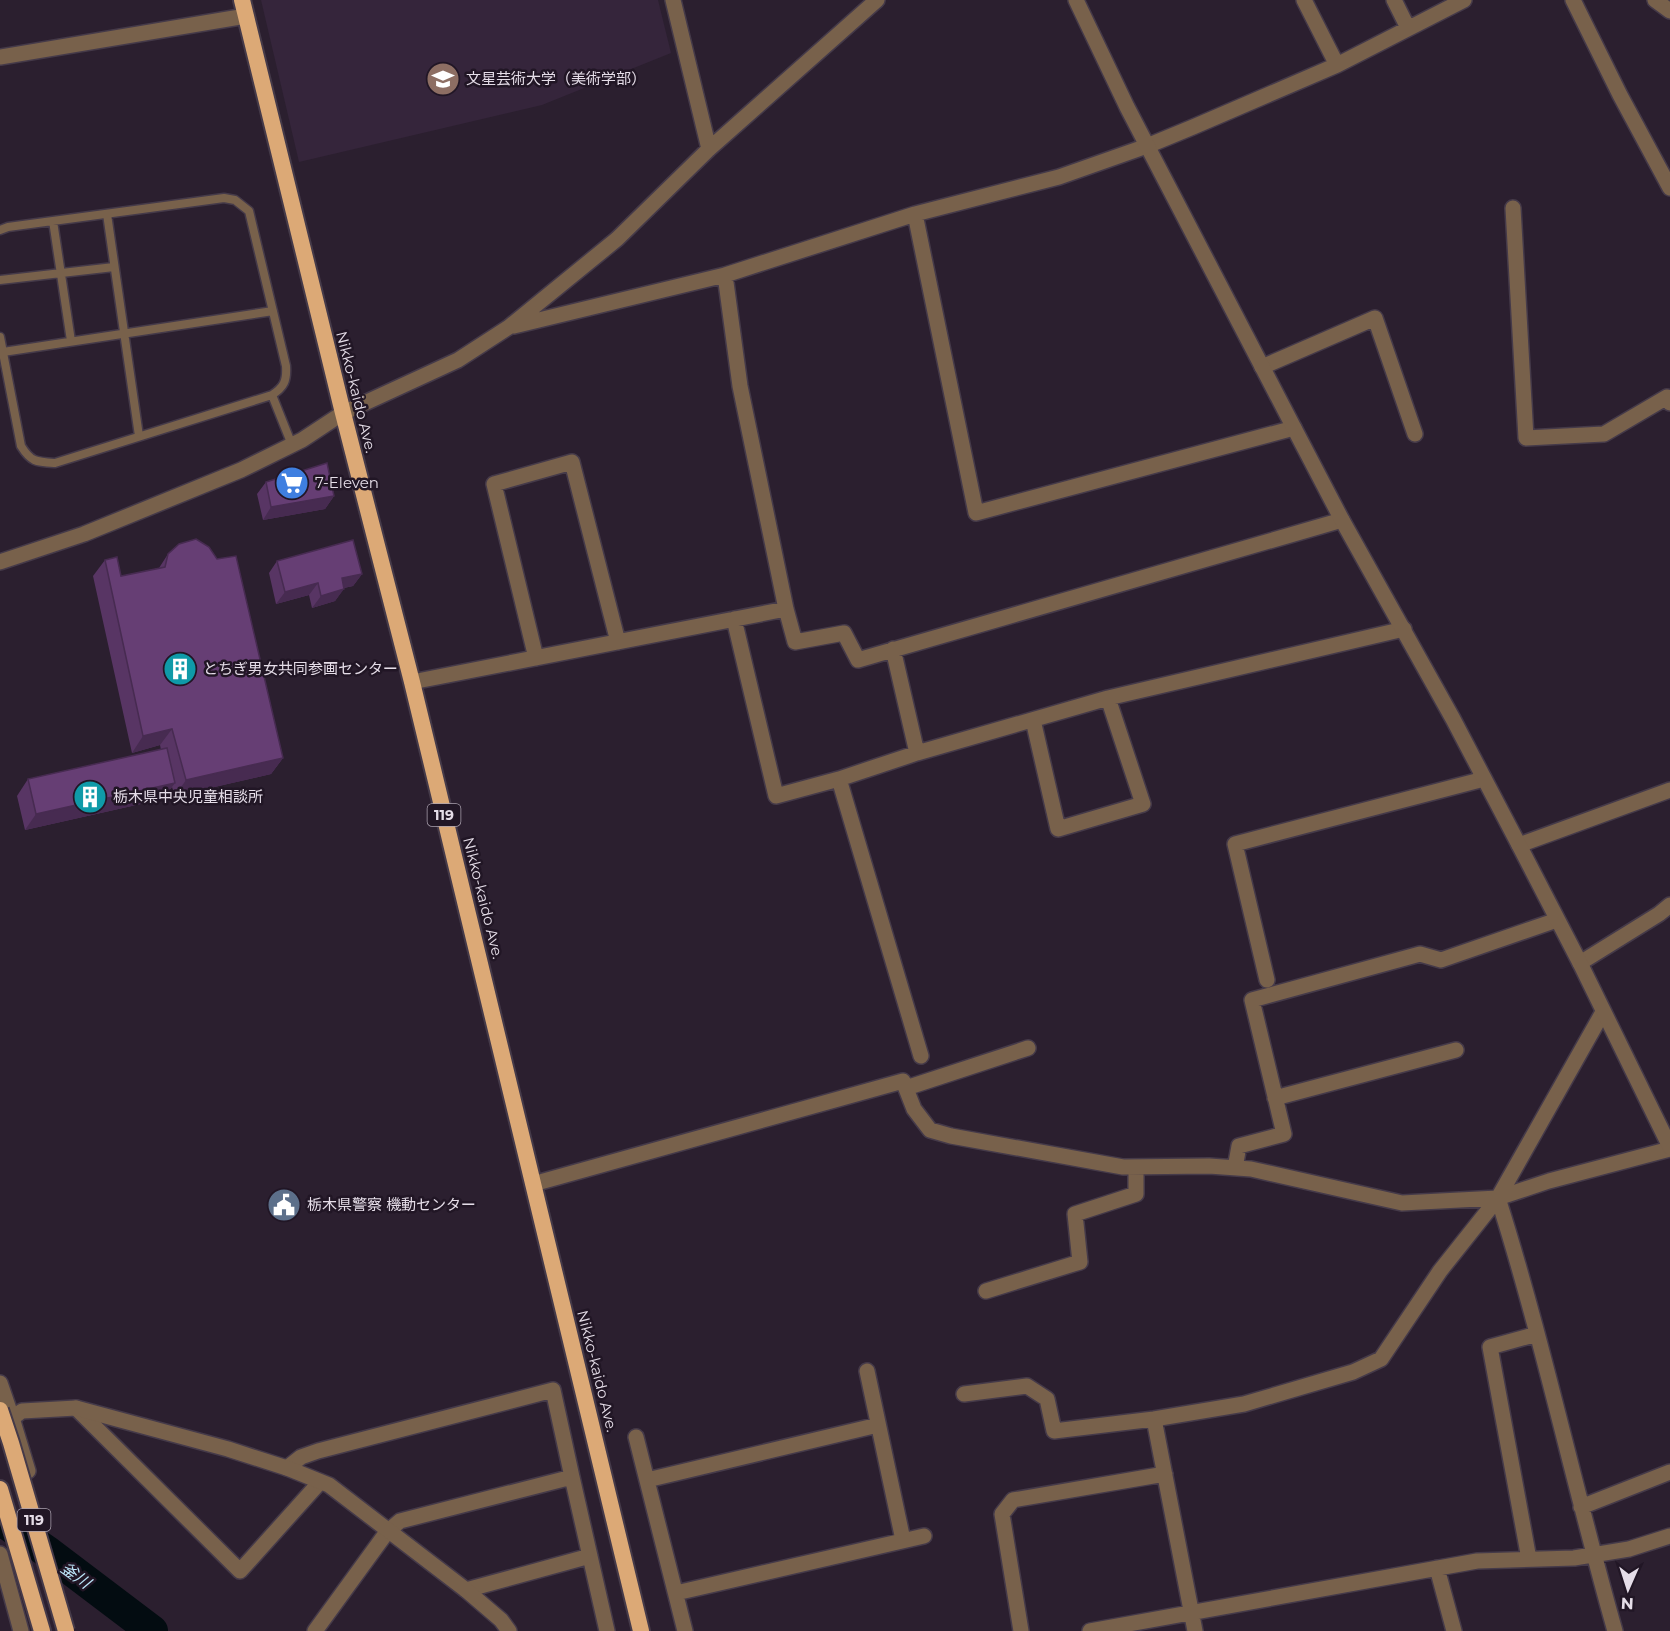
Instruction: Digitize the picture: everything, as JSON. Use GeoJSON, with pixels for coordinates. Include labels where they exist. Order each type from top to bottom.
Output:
{"type":"FeatureCollection","features":[{"type":"Feature","properties":{"kind":"highway","name":"Nikko-kaido Ave."},"geometry":{"type":"LineString","coordinates":[[244,8],[343,413],[412,682],[641,1631]]}},
{"type":"Feature","properties":{"kind":"highway","name":"119"},"geometry":{"type":"LineString","coordinates":[[4,1418],[66,1631]]}},
{"type":"Feature","properties":{"kind":"highway","name":"119"},"geometry":{"type":"LineString","coordinates":[[0,1489],[42,1631]]}},
{"type":"Feature","properties":{"kind":"street"},"geometry":{"type":"LineString","coordinates":[[673,0],[709,149]]}},
{"type":"Feature","properties":{"kind":"street"},"geometry":{"type":"LineString","coordinates":[[0,562],[84,534],[241,470],[292,445],[343,413],[458,360],[509,327],[617,239],[709,149],[862,6],[877,0]]}},
{"type":"Feature","properties":{"kind":"street"},"geometry":{"type":"LineString","coordinates":[[533,1185],[903,1081],[914,1109],[930,1130],[1123,1167],[1209,1166],[1251,1169],[1402,1203],[1498,1198],[1549,1181],[1670,1148],[1580,963],[1519,845],[1404,629],[1342,520],[1127,107],[1076,0]]}},
{"type":"Feature","properties":{"kind":"street"},"geometry":{"type":"LineString","coordinates":[[1304,0],[1337,65]]}},
{"type":"Feature","properties":{"kind":"street"},"geometry":{"type":"LineString","coordinates":[[1394,0],[1408,28]]}},
{"type":"Feature","properties":{"kind":"street"},"geometry":{"type":"LineString","coordinates":[[509,327],[725,275],[915,214],[1059,177],[1147,146],[1337,65],[1464,0]]}},
{"type":"Feature","properties":{"kind":"street"},"geometry":{"type":"LineString","coordinates":[[1573,0],[1670,188]]}},
{"type":"Feature","properties":{"kind":"street"},"geometry":{"type":"LineString","coordinates":[[1655,0],[1670,11]]}},
{"type":"Feature","properties":{"kind":"street"},"geometry":{"type":"LineString","coordinates":[[0,57],[244,8]]}},
{"type":"Feature","properties":{"kind":"street"},"geometry":{"type":"LineString","coordinates":[[1513,208],[1526,438],[1604,434],[1669,398]]}},
{"type":"Feature","properties":{"kind":"street"},"geometry":{"type":"LineString","coordinates":[[915,214],[976,513],[1294,428]]}},
{"type":"Feature","properties":{"kind":"street"},"geometry":{"type":"LineString","coordinates":[[725,275],[740,386],[786,609],[795,642],[844,633],[858,660],[1342,520]]}},
{"type":"Feature","properties":{"kind":"street"},"geometry":{"type":"LineString","coordinates":[[1262,367],[1376,318],[1415,434]]}},
{"type":"Feature","properties":{"kind":"street"},"geometry":{"type":"LineString","coordinates":[[536,658],[494,484],[572,462],[618,642]]}},
{"type":"Feature","properties":{"kind":"street"},"geometry":{"type":"LineString","coordinates":[[412,682],[786,609]]}},
{"type":"Feature","properties":{"kind":"street"},"geometry":{"type":"LineString","coordinates":[[734,619],[776,796],[1108,698],[1404,629]]}},
{"type":"Feature","properties":{"kind":"street"},"geometry":{"type":"LineString","coordinates":[[893,650],[917,753]]}},
{"type":"Feature","properties":{"kind":"street"},"geometry":{"type":"LineString","coordinates":[[1033,720],[1058,829],[1143,804],[1108,698]]}},
{"type":"Feature","properties":{"kind":"street"},"geometry":{"type":"LineString","coordinates":[[839,778],[921,1056]]}},
{"type":"Feature","properties":{"kind":"street"},"geometry":{"type":"LineString","coordinates":[[1267,980],[1235,844],[1484,779]]}},
{"type":"Feature","properties":{"kind":"street"},"geometry":{"type":"LineString","coordinates":[[1519,845],[1670,790]]}},
{"type":"Feature","properties":{"kind":"street"},"geometry":{"type":"LineString","coordinates":[[1580,963],[1670,905]]}},
{"type":"Feature","properties":{"kind":"street"},"geometry":{"type":"LineString","coordinates":[[1235,1168],[1239,1146],[1284,1134],[1252,1000],[1420,954],[1441,960],[1557,920]]}},
{"type":"Feature","properties":{"kind":"street"},"geometry":{"type":"LineString","coordinates":[[964,1394],[1027,1386],[1047,1399],[1054,1431],[1154,1419],[1244,1404],[1353,1372],[1381,1359],[1440,1271],[1498,1198],[1603,1012]]}},
{"type":"Feature","properties":{"kind":"street"},"geometry":{"type":"LineString","coordinates":[[906,1088],[1028,1048]]}},
{"type":"Feature","properties":{"kind":"street"},"geometry":{"type":"LineString","coordinates":[[1275,1098],[1456,1050]]}},
{"type":"Feature","properties":{"kind":"street"},"geometry":{"type":"LineString","coordinates":[[986,1291],[1080,1262],[1075,1214],[1137,1194],[1136,1167]]}},
{"type":"Feature","properties":{"kind":"street"},"geometry":{"type":"LineString","coordinates":[[1498,1198],[1518,1260],[1593,1554],[1615,1631]]}},
{"type":"Feature","properties":{"kind":"street"},"geometry":{"type":"LineString","coordinates":[[1529,1559],[1490,1347],[1537,1334]]}},
{"type":"Feature","properties":{"kind":"street"},"geometry":{"type":"LineString","coordinates":[[867,1371],[903,1540]]}},
{"type":"Feature","properties":{"kind":"street"},"geometry":{"type":"LineString","coordinates":[[0,1383],[4,1418],[74,1631]]}},
{"type":"Feature","properties":{"kind":"street"},"geometry":{"type":"LineString","coordinates":[[287,1468],[301,1457],[318,1451],[553,1390],[607,1631]]}},
{"type":"Feature","properties":{"kind":"street"},"geometry":{"type":"LineString","coordinates":[[4,1418],[22,1411],[76,1408],[228,1449],[287,1468],[329,1485],[387,1532],[466,1590],[501,1620],[508,1631]]}},
{"type":"Feature","properties":{"kind":"street"},"geometry":{"type":"LineString","coordinates":[[76,1408],[240,1570],[320,1482]]}},
{"type":"Feature","properties":{"kind":"street"},"geometry":{"type":"LineString","coordinates":[[1154,1419],[1194,1631]]}},
{"type":"Feature","properties":{"kind":"street"},"geometry":{"type":"LineString","coordinates":[[647,1480],[879,1425]]}},
{"type":"Feature","properties":{"kind":"street"},"geometry":{"type":"LineString","coordinates":[[636,1437],[685,1631]]}},
{"type":"Feature","properties":{"kind":"street"},"geometry":{"type":"LineString","coordinates":[[1581,1508],[1670,1472]]}},
{"type":"Feature","properties":{"kind":"street"},"geometry":{"type":"LineString","coordinates":[[1021,1631],[1002,1514],[1013,1500],[1165,1474]]}},
{"type":"Feature","properties":{"kind":"street"},"geometry":{"type":"LineString","coordinates":[[315,1631],[387,1532],[400,1521],[572,1477]]}},
{"type":"Feature","properties":{"kind":"street"},"geometry":{"type":"LineString","coordinates":[[676,1593],[924,1536]]}},
{"type":"Feature","properties":{"kind":"street"},"geometry":{"type":"LineString","coordinates":[[1090,1631],[1477,1561],[1574,1558],[1629,1549],[1670,1536]]}},
{"type":"Feature","properties":{"kind":"street"},"geometry":{"type":"LineString","coordinates":[[0,1554],[21,1631]]}},
{"type":"Feature","properties":{"kind":"street"},"geometry":{"type":"LineString","coordinates":[[466,1590],[590,1556]]}},
{"type":"Feature","properties":{"kind":"street"},"geometry":{"type":"LineString","coordinates":[[1437,1568],[1454,1631]]}},
{"type":"Feature","properties":{"kind":"lane"},"geometry":{"type":"LineString","coordinates":[[0,230],[224,198],[235,200],[249,211],[287,377],[283,388],[272,395],[55,463],[38,462],[27,457],[21,446],[0,337]]}},
{"type":"Feature","properties":{"kind":"lane"},"geometry":{"type":"LineString","coordinates":[[107,214],[139,436]]}},
{"type":"Feature","properties":{"kind":"lane"},"geometry":{"type":"LineString","coordinates":[[53,221],[71,341]]}},
{"type":"Feature","properties":{"kind":"lane"},"geometry":{"type":"LineString","coordinates":[[0,280],[114,267]]}},
{"type":"Feature","properties":{"kind":"lane"},"geometry":{"type":"LineString","coordinates":[[3,352],[273,311]]}},
{"type":"Feature","properties":{"kind":"lane"},"geometry":{"type":"LineString","coordinates":[[272,395],[292,445]]}},
{"type":"Feature","properties":{"kind":"shaded area","name":"文星芸術大学（美術学部）"},"geometry":{"type":"Polygon","coordinates":[[[261,0],[658,0],[671,53],[542,105],[299,162],[261,0]]]}},
{"type":"Feature","properties":{"kind":"shaded area"},"geometry":{"type":"Polygon","coordinates":[[[98,1572],[165,1631],[141,1631],[86,1587],[98,1572]]]}},
{"type":"Feature","properties":{"kind":"building"},"geometry":{"type":"Polygon","coordinates":[[[327,463],[334,496],[271,507],[266,482],[327,463]]]}},
{"type":"Feature","properties":{"kind":"building","name":"とちぎ男女共同参画センター"},"geometry":{"type":"Polygon","coordinates":[[[196,539],[209,547],[217,559],[236,556],[283,758],[186,780],[172,729],[143,736],[105,560],[117,557],[121,576],[165,567],[168,554],[179,544],[196,539]]]}},
{"type":"Feature","properties":{"kind":"building"},"geometry":{"type":"Polygon","coordinates":[[[353,540],[362,574],[342,578],[344,589],[321,596],[318,583],[285,592],[277,561],[353,540]]]}},
{"type":"Feature","properties":{"kind":"building"},"geometry":{"type":"Polygon","coordinates":[[[167,748],[175,783],[36,814],[28,779],[167,748]]]}},
{"type":"Feature","properties":{"kind":"waterway","name":"釜川"},"geometry":{"type":"LineString","coordinates":[[0,1519],[152,1631]]}},
{"type":"Feature","properties":{"kind":"place","name":"文星芸術大学（美術学部）"},"geometry":{"type":"Point","coordinates":[443,79]}},
{"type":"Feature","properties":{"kind":"place","name":"7-Eleven"},"geometry":{"type":"Point","coordinates":[292,483]}},
{"type":"Feature","properties":{"kind":"place","name":"とちぎ男女共同参画センター"},"geometry":{"type":"Point","coordinates":[180,669]}},
{"type":"Feature","properties":{"kind":"place","name":"栃木県中央児童相談所"},"geometry":{"type":"Point","coordinates":[90,797]}},
{"type":"Feature","properties":{"kind":"place","name":"栃木県警察 機動センター"},"geometry":{"type":"Point","coordinates":[284,1205]}}]}
